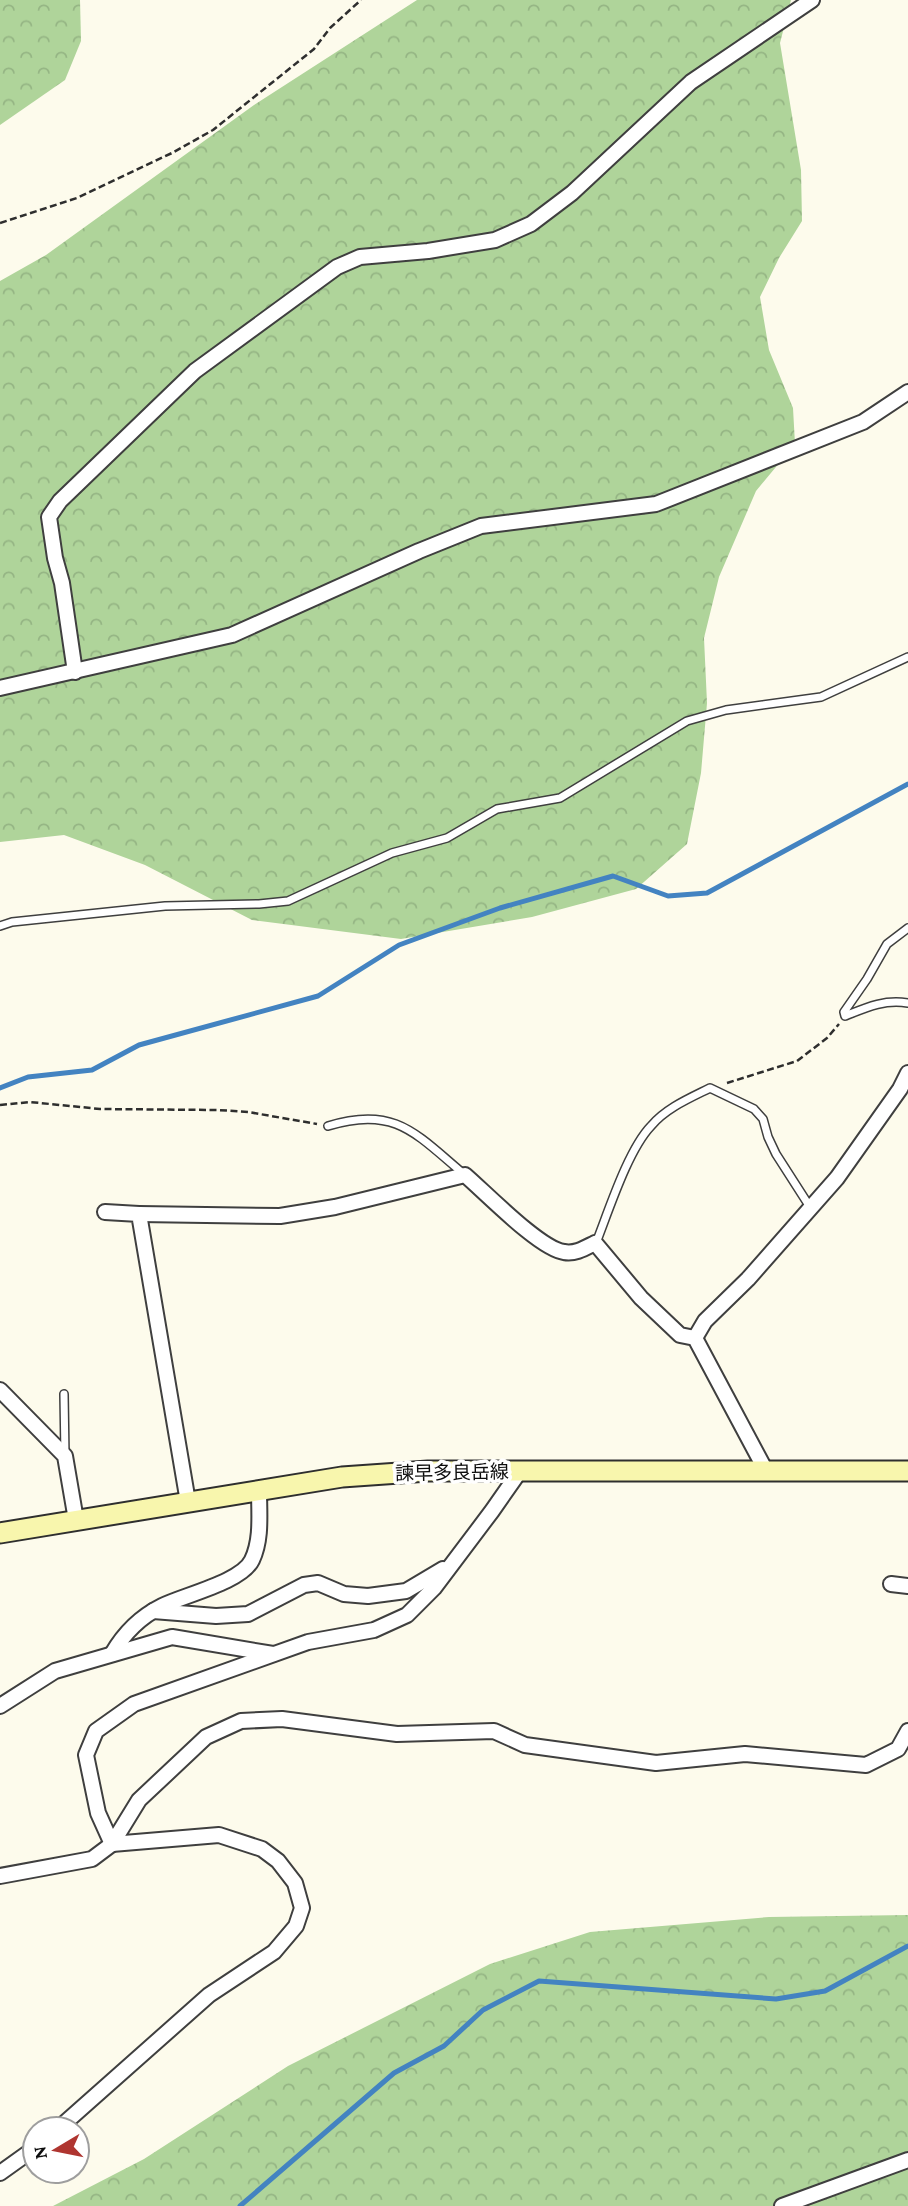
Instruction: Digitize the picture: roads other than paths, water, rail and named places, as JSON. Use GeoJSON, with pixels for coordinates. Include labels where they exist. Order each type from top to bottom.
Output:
{"type":"FeatureCollection","features":[{"type":"Feature","properties":{"kind":"main road","name":"諫早多良岳線"},"geometry":{"type":"LineString","coordinates":[[0,1533],[342,1477],[428,1471],[908,1471]]}},
{"type":"Feature","properties":{"kind":"street"},"geometry":{"type":"LineString","coordinates":[[75,671],[49,517],[60,501],[195,371],[337,267],[360,257],[428,251],[495,240],[531,224],[572,193],[691,82],[812,0]]}},
{"type":"Feature","properties":{"kind":"street"},"geometry":{"type":"LineString","coordinates":[[0,688],[232,635],[481,526],[656,505],[863,422],[908,392]]}},
{"type":"Feature","properties":{"kind":"street"},"geometry":{"type":"LineString","coordinates":[[695,1338],[705,1321],[748,1279],[837,1178],[900,1089],[908,1073]]}},
{"type":"Feature","properties":{"kind":"street"},"geometry":{"type":"LineString","coordinates":[[105,1212],[280,1216],[335,1207],[465,1175],[540,1241],[562,1252],[576,1252],[596,1243],[641,1298],[670,1326],[680,1335],[695,1338]]}},
{"type":"Feature","properties":{"kind":"street"},"geometry":{"type":"LineString","coordinates":[[139,1214],[188,1502]]}},
{"type":"Feature","properties":{"kind":"street"},"geometry":{"type":"LineString","coordinates":[[695,1338],[766,1471]]}},
{"type":"Feature","properties":{"kind":"street"},"geometry":{"type":"LineString","coordinates":[[0,1390],[65,1456],[76,1520]]}},
{"type":"Feature","properties":{"kind":"street"},"geometry":{"type":"LineString","coordinates":[[112,1844],[99,1813],[86,1755],[96,1731],[134,1704],[308,1642],[373,1630],[407,1615],[433,1588],[520,1471]]}},
{"type":"Feature","properties":{"kind":"street"},"geometry":{"type":"LineString","coordinates":[[112,1654],[123,1634],[153,1611],[230,1580],[251,1563],[259,1541],[259,1490]]}},
{"type":"Feature","properties":{"kind":"street"},"geometry":{"type":"LineString","coordinates":[[153,1611],[216,1616],[247,1615],[304,1584],[318,1583],[344,1594],[368,1596],[406,1591],[454,1561]]}},
{"type":"Feature","properties":{"kind":"street"},"geometry":{"type":"LineString","coordinates":[[891,1584],[908,1586]]}},
{"type":"Feature","properties":{"kind":"street"},"geometry":{"type":"LineString","coordinates":[[0,1706],[55,1671],[172,1637],[274,1654]]}},
{"type":"Feature","properties":{"kind":"street"},"geometry":{"type":"LineString","coordinates":[[0,1875],[92,1859],[112,1844],[139,1800],[206,1737],[241,1721],[282,1719],[397,1734],[494,1731],[525,1745],[656,1763],[745,1754],[866,1765],[898,1749],[908,1731]]}},
{"type":"Feature","properties":{"kind":"street"},"geometry":{"type":"LineString","coordinates":[[74,2115],[209,1995],[274,1952],[296,1926],[302,1908],[295,1883],[278,1861],[262,1849],[219,1835],[112,1844]]}},
{"type":"Feature","properties":{"kind":"street"},"geometry":{"type":"LineString","coordinates":[[0,2173],[21,2158]]}},
{"type":"Feature","properties":{"kind":"street"},"geometry":{"type":"LineString","coordinates":[[782,2206],[908,2160]]}},
{"type":"Feature","properties":{"kind":"lane"},"geometry":{"type":"LineString","coordinates":[[0,926],[12,922],[165,906],[288,901],[392,853],[447,838],[497,809],[561,798],[687,721],[726,710],[821,696],[908,657]]}},
{"type":"Feature","properties":{"kind":"lane"},"geometry":{"type":"LineString","coordinates":[[908,928],[887,944],[844,1012],[845,1016],[876,1004],[894,1001],[908,1003]]}},
{"type":"Feature","properties":{"kind":"lane"},"geometry":{"type":"LineString","coordinates":[[596,1243],[621,1179],[651,1126],[680,1103],[710,1088],[754,1109],[763,1119],[776,1154],[811,1208]]}},
{"type":"Feature","properties":{"kind":"lane"},"geometry":{"type":"LineString","coordinates":[[328,1126],[368,1117],[392,1121],[416,1134],[465,1175]]}},
{"type":"Feature","properties":{"kind":"lane"},"geometry":{"type":"LineString","coordinates":[[64,1394],[65,1456]]}},
{"type":"Feature","properties":{"kind":"waterway"},"geometry":{"type":"LineString","coordinates":[[0,1088],[28,1077],[92,1070],[139,1045],[318,996],[399,945],[500,908],[613,876],[668,896],[707,893],[908,784]]}},
{"type":"Feature","properties":{"kind":"waterway"},"geometry":{"type":"LineString","coordinates":[[240,2206],[394,2073],[444,2046],[483,2010],[539,1981],[776,1999],[825,1991],[908,1946]]}}]}
